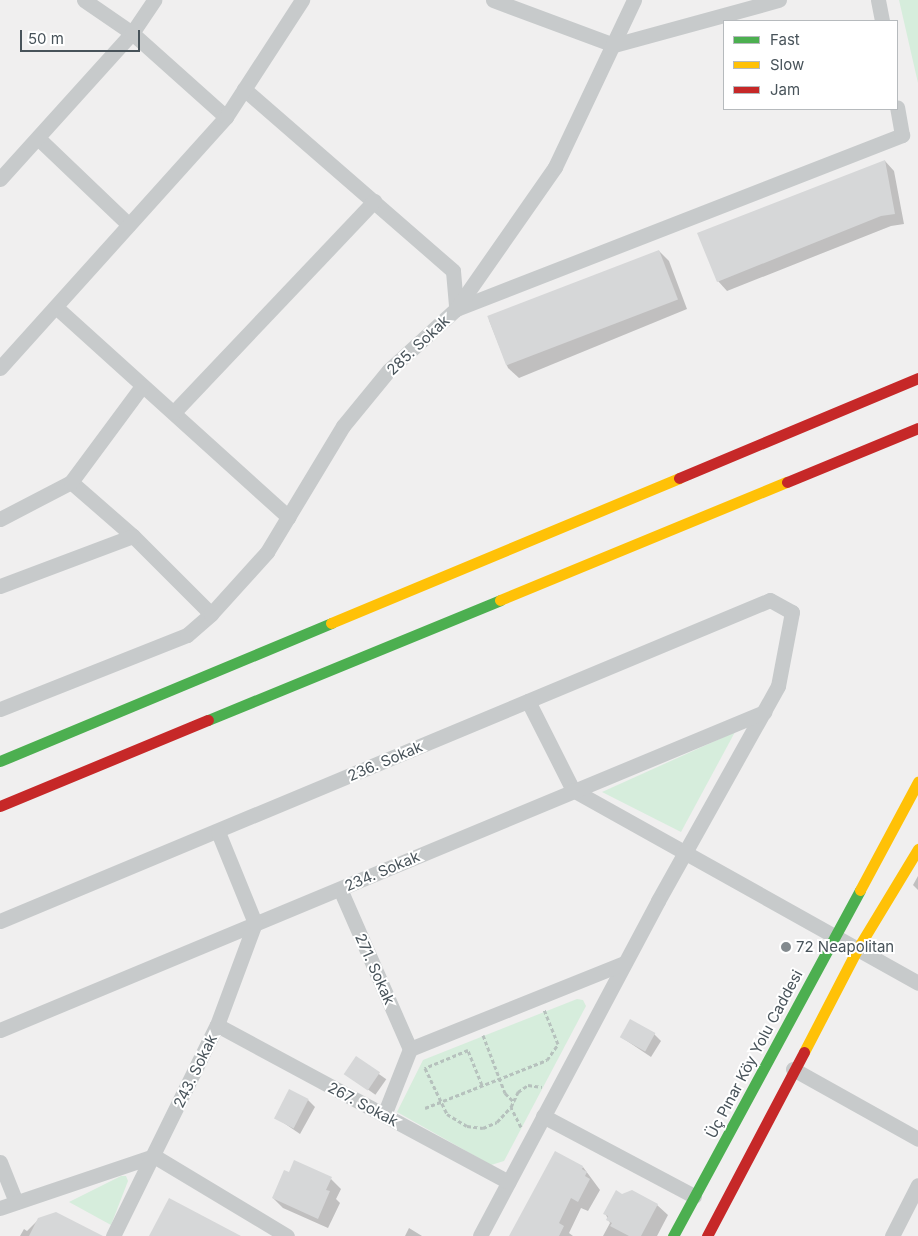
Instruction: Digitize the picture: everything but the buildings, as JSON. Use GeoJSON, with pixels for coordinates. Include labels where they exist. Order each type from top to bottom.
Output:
{"type":"FeatureCollection","features":[{"type":"Feature","properties":{"kind":"main road"},"geometry":{"type":"LineString","coordinates":[[0,761],[918,378]]}},
{"type":"Feature","properties":{"kind":"main road"},"geometry":{"type":"LineString","coordinates":[[0,806],[918,428]]}},
{"type":"Feature","properties":{"kind":"main road","name":"Üç Pınar Köy Yolu Caddesi"},"geometry":{"type":"LineString","coordinates":[[673,1236],[918,782]]}},
{"type":"Feature","properties":{"kind":"main road"},"geometry":{"type":"LineString","coordinates":[[707,1236],[858,948],[918,849]]}},
{"type":"Feature","properties":{"kind":"street"},"geometry":{"type":"LineString","coordinates":[[84,0],[132,33],[226,117]]}},
{"type":"Feature","properties":{"kind":"street"},"geometry":{"type":"LineString","coordinates":[[0,179],[39,139],[132,33],[154,0]]}},
{"type":"Feature","properties":{"kind":"street"},"geometry":{"type":"LineString","coordinates":[[0,368],[57,308],[226,117],[302,0]]}},
{"type":"Feature","properties":{"kind":"street"},"geometry":{"type":"LineString","coordinates":[[493,0],[614,45],[779,0]]}},
{"type":"Feature","properties":{"kind":"street","name":"285. Sokak"},"geometry":{"type":"LineString","coordinates":[[0,709],[187,635],[211,614],[267,552],[343,426],[390,370],[456,310],[554,167],[634,0]]}},
{"type":"Feature","properties":{"kind":"street"},"geometry":{"type":"LineString","coordinates":[[878,0],[882,20]]}},
{"type":"Feature","properties":{"kind":"street"},"geometry":{"type":"LineString","coordinates":[[244,90],[374,201],[452,271],[456,310],[902,135],[898,110]]}},
{"type":"Feature","properties":{"kind":"street"},"geometry":{"type":"LineString","coordinates":[[39,139],[129,225]]}},
{"type":"Feature","properties":{"kind":"street"},"geometry":{"type":"LineString","coordinates":[[174,412],[374,201]]}},
{"type":"Feature","properties":{"kind":"street"},"geometry":{"type":"LineString","coordinates":[[57,308],[288,517]]}},
{"type":"Feature","properties":{"kind":"street"},"geometry":{"type":"LineString","coordinates":[[0,518],[71,482],[142,386]]}},
{"type":"Feature","properties":{"kind":"street"},"geometry":{"type":"LineString","coordinates":[[71,482],[133,536],[211,614]]}},
{"type":"Feature","properties":{"kind":"street"},"geometry":{"type":"LineString","coordinates":[[0,586],[133,536]]}},
{"type":"Feature","properties":{"kind":"street","name":"236. Sokak"},"geometry":{"type":"LineString","coordinates":[[0,921],[218,832],[770,600],[792,612],[778,686],[764,712]]}},
{"type":"Feature","properties":{"kind":"street"},"geometry":{"type":"LineString","coordinates":[[528,701],[572,790],[918,982]]}},
{"type":"Feature","properties":{"kind":"street"},"geometry":{"type":"LineString","coordinates":[[480,1236],[624,963],[764,712]]}},
{"type":"Feature","properties":{"kind":"street","name":"234. Sokak"},"geometry":{"type":"LineString","coordinates":[[0,1030],[340,889],[572,790],[764,712]]}},
{"type":"Feature","properties":{"kind":"street"},"geometry":{"type":"LineString","coordinates":[[218,832],[255,924]]}},
{"type":"Feature","properties":{"kind":"street","name":"271. Sokak"},"geometry":{"type":"LineString","coordinates":[[340,889],[410,1049]]}},
{"type":"Feature","properties":{"kind":"street","name":"243. Sokak"},"geometry":{"type":"LineString","coordinates":[[113,1236],[217,1025],[255,924]]}},
{"type":"Feature","properties":{"kind":"street"},"geometry":{"type":"LineString","coordinates":[[384,1115],[410,1049],[624,963]]}},
{"type":"Feature","properties":{"kind":"street","name":"267. Sokak"},"geometry":{"type":"LineString","coordinates":[[217,1025],[508,1182]]}},
{"type":"Feature","properties":{"kind":"street"},"geometry":{"type":"LineString","coordinates":[[793,1069],[918,1139]]}},
{"type":"Feature","properties":{"kind":"street"},"geometry":{"type":"LineString","coordinates":[[543,1116],[694,1196]]}},
{"type":"Feature","properties":{"kind":"street"},"geometry":{"type":"LineString","coordinates":[[0,1208],[154,1156],[287,1236]]}},
{"type":"Feature","properties":{"kind":"street"},"geometry":{"type":"LineString","coordinates":[[0,1162],[16,1202]]}},
{"type":"Feature","properties":{"kind":"street"},"geometry":{"type":"LineString","coordinates":[[892,1236],[918,1185]]}},
{"type":"Feature","properties":{"kind":"path"},"geometry":{"type":"LineString","coordinates":[[426,1108],[547,1060],[558,1044],[544,1009]]}},
{"type":"Feature","properties":{"kind":"path"},"geometry":{"type":"LineString","coordinates":[[482,1033],[505,1093],[514,1102]]}},
{"type":"Feature","properties":{"kind":"path"},"geometry":{"type":"LineString","coordinates":[[482,1085],[468,1050],[425,1068],[446,1114],[467,1126],[483,1128],[497,1122],[511,1107],[518,1092],[528,1085],[545,1089]]}},
{"type":"Feature","properties":{"kind":"path"},"geometry":{"type":"LineString","coordinates":[[511,1107],[518,1126],[524,1129]]}},
{"type":"Feature","properties":{"kind":"green space"},"geometry":{"type":"Polygon","coordinates":[[[899,0],[918,0],[918,83],[899,0]]]}},
{"type":"Feature","properties":{"kind":"green space"},"geometry":{"type":"Polygon","coordinates":[[[735,732],[681,832],[602,792],[735,732]]]}},
{"type":"Feature","properties":{"kind":"green space"},"geometry":{"type":"Polygon","coordinates":[[[577,999],[583,1000],[586,1006],[504,1161],[491,1165],[397,1112],[423,1060],[577,999]]]}},
{"type":"Feature","properties":{"kind":"green space"},"geometry":{"type":"Polygon","coordinates":[[[121,1176],[126,1176],[128,1181],[111,1225],[69,1202],[121,1176]]]}},
{"type":"Feature","properties":{"kind":"traffic: fast"},"geometry":{"type":"LineString","coordinates":[[208,720],[500,600]]}},
{"type":"Feature","properties":{"kind":"traffic: fast"},"geometry":{"type":"LineString","coordinates":[[0,761],[331,623]]}},
{"type":"Feature","properties":{"kind":"traffic: fast"},"geometry":{"type":"LineString","coordinates":[[673,1236],[860,890]]}},
{"type":"Feature","properties":{"kind":"traffic: slow"},"geometry":{"type":"LineString","coordinates":[[331,623],[679,478]]}},
{"type":"Feature","properties":{"kind":"traffic: slow"},"geometry":{"type":"LineString","coordinates":[[500,600],[787,482]]}},
{"type":"Feature","properties":{"kind":"traffic: slow"},"geometry":{"type":"LineString","coordinates":[[860,890],[918,782]]}},
{"type":"Feature","properties":{"kind":"traffic: slow"},"geometry":{"type":"LineString","coordinates":[[804,1052],[858,948],[918,849]]}},
{"type":"Feature","properties":{"kind":"traffic: jam"},"geometry":{"type":"LineString","coordinates":[[679,478],[918,378]]}},
{"type":"Feature","properties":{"kind":"traffic: jam"},"geometry":{"type":"LineString","coordinates":[[787,482],[918,428]]}},
{"type":"Feature","properties":{"kind":"traffic: jam"},"geometry":{"type":"LineString","coordinates":[[0,806],[208,720]]}},
{"type":"Feature","properties":{"kind":"traffic: jam"},"geometry":{"type":"LineString","coordinates":[[707,1236],[804,1052]]}},
{"type":"Feature","properties":{"kind":"place","name":"72 Neapolitan"},"geometry":{"type":"Point","coordinates":[786,947]}}]}
